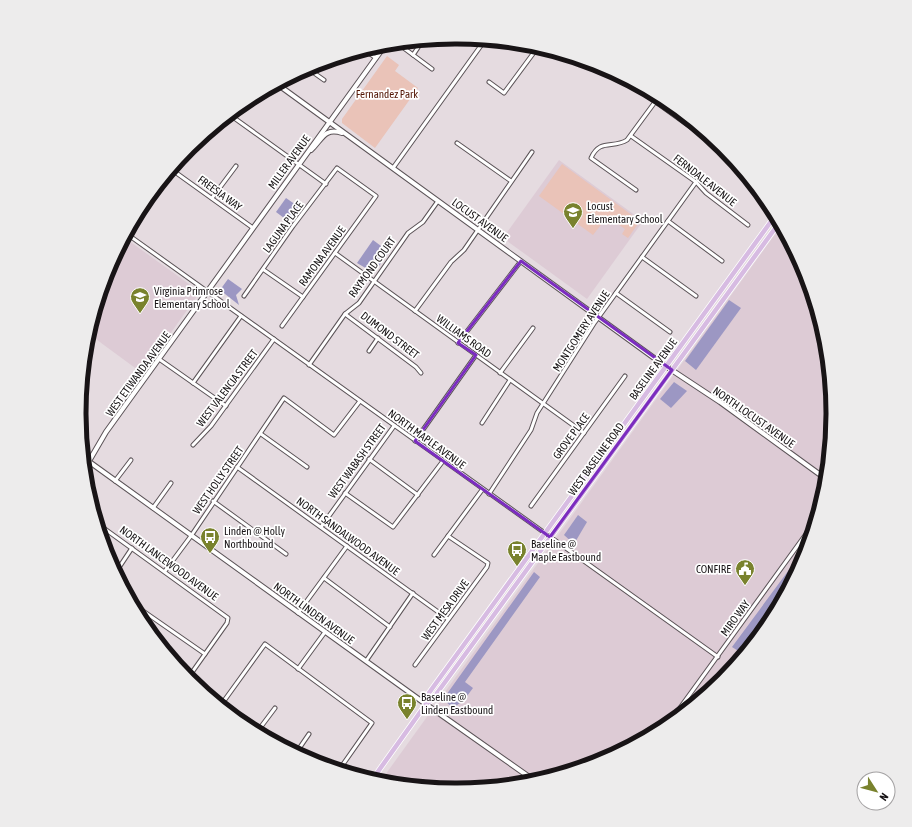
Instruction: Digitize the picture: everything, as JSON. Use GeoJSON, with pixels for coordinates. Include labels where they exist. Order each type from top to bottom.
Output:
{"type":"FeatureCollection","features":[{"type":"Feature","properties":{"kind":"main road","name":"BASELINE AVENUE"},"geometry":{"type":"LineString","coordinates":[[544,533],[771,221]]}},
{"type":"Feature","properties":{"kind":"main road","name":"WEST BASELINE ROAD"},"geometry":{"type":"LineString","coordinates":[[376,774],[426,704],[432,700],[775,228]]}},
{"type":"Feature","properties":{"kind":"main road","name":"WEST BASELINE ROAD"},"geometry":{"type":"LineString","coordinates":[[426,704],[426,697],[544,533]]}},
{"type":"Feature","properties":{"kind":"street"},"geometry":{"type":"LineString","coordinates":[[393,168],[480,45]]}},
{"type":"Feature","properties":{"kind":"street"},"geometry":{"type":"LineString","coordinates":[[413,55],[419,46]]}},
{"type":"Feature","properties":{"kind":"street"},"geometry":{"type":"LineString","coordinates":[[403,48],[432,69]]}},
{"type":"Feature","properties":{"kind":"street","name":"MILLER AVENUE"},"geometry":{"type":"LineString","coordinates":[[208,292],[380,52]]}},
{"type":"Feature","properties":{"kind":"street"},"geometry":{"type":"LineString","coordinates":[[489,82],[504,93],[534,52]]}},
{"type":"Feature","properties":{"kind":"street"},"geometry":{"type":"LineString","coordinates":[[371,54],[376,58]]}},
{"type":"Feature","properties":{"kind":"street"},"geometry":{"type":"LineString","coordinates":[[314,73],[324,80]]}},
{"type":"Feature","properties":{"kind":"street","name":"LOCUST AVENUE"},"geometry":{"type":"LineString","coordinates":[[282,88],[672,370]]}},
{"type":"Feature","properties":{"kind":"street"},"geometry":{"type":"LineString","coordinates":[[636,190],[591,158],[600,146],[610,143],[621,143],[631,136],[655,102]]}},
{"type":"Feature","properties":{"kind":"street"},"geometry":{"type":"LineString","coordinates":[[659,105],[682,121]]}},
{"type":"Feature","properties":{"kind":"street"},"geometry":{"type":"LineString","coordinates":[[235,117],[326,184]]}},
{"type":"Feature","properties":{"kind":"street"},"geometry":{"type":"LineString","coordinates":[[305,156],[328,132],[334,131],[345,134]]}},
{"type":"Feature","properties":{"kind":"street","name":"FERNDALE AVENUE"},"geometry":{"type":"LineString","coordinates":[[631,136],[696,182],[706,193],[748,225]]}},
{"type":"Feature","properties":{"kind":"street"},"geometry":{"type":"LineString","coordinates":[[457,143],[511,182]]}},
{"type":"Feature","properties":{"kind":"street"},"geometry":{"type":"LineString","coordinates":[[415,311],[451,262],[463,251],[479,230],[532,152]]}},
{"type":"Feature","properties":{"kind":"street"},"geometry":{"type":"LineString","coordinates":[[212,198],[236,166]]}},
{"type":"Feature","properties":{"kind":"street","name":"LAGUNA PLACE"},"geometry":{"type":"LineString","coordinates":[[244,296],[337,168],[376,196]]}},
{"type":"Feature","properties":{"kind":"street","name":"FREESIA WAY"},"geometry":{"type":"LineString","coordinates":[[176,173],[253,228]]}},
{"type":"Feature","properties":{"kind":"street","name":"MONTGOMERY AVENUE"},"geometry":{"type":"LineString","coordinates":[[489,494],[531,430],[537,413],[599,317],[696,182]]}},
{"type":"Feature","properties":{"kind":"street","name":"RAMONA AVENUE"},"geometry":{"type":"LineString","coordinates":[[282,326],[376,196]]}},
{"type":"Feature","properties":{"kind":"street","name":"RAYMOND COURT"},"geometry":{"type":"LineString","coordinates":[[309,365],[346,314],[359,302],[408,234],[423,222],[438,201]]}},
{"type":"Feature","properties":{"kind":"street"},"geometry":{"type":"LineString","coordinates":[[668,221],[722,261]]}},
{"type":"Feature","properties":{"kind":"street","name":"NORTH MAPLE AVENUE"},"geometry":{"type":"LineString","coordinates":[[132,237],[482,490],[718,657]]}},
{"type":"Feature","properties":{"kind":"street","name":"WILLIAMS ROAD"},"geometry":{"type":"LineString","coordinates":[[335,253],[584,434]]}},
{"type":"Feature","properties":{"kind":"street"},"geometry":{"type":"LineString","coordinates":[[642,257],[696,296]]}},
{"type":"Feature","properties":{"kind":"street"},"geometry":{"type":"LineString","coordinates":[[458,343],[521,261]]}},
{"type":"Feature","properties":{"kind":"street"},"geometry":{"type":"LineString","coordinates":[[264,270],[303,297]]}},
{"type":"Feature","properties":{"kind":"street","name":"WEST ETIWANDA AVENUE"},"geometry":{"type":"LineString","coordinates":[[90,461],[106,432],[208,292]]}},
{"type":"Feature","properties":{"kind":"street"},"geometry":{"type":"LineString","coordinates":[[616,293],[670,332]]}},
{"type":"Feature","properties":{"kind":"street","name":"DUMOND STREET"},"geometry":{"type":"LineString","coordinates":[[346,314],[416,367],[421,373]]}},
{"type":"Feature","properties":{"kind":"street"},"geometry":{"type":"LineString","coordinates":[[193,383],[241,316]]}},
{"type":"Feature","properties":{"kind":"street"},"geometry":{"type":"LineString","coordinates":[[500,373],[533,328]]}},
{"type":"Feature","properties":{"kind":"street"},"geometry":{"type":"LineString","coordinates":[[369,351],[378,338]]}},
{"type":"Feature","properties":{"kind":"street","name":"WEST VALENCIA STREET"},"geometry":{"type":"LineString","coordinates":[[193,445],[212,426],[274,339]]}},
{"type":"Feature","properties":{"kind":"street"},"geometry":{"type":"LineString","coordinates":[[415,441],[476,355]]}},
{"type":"Feature","properties":{"kind":"street"},"geometry":{"type":"LineString","coordinates":[[159,359],[226,406]]}},
{"type":"Feature","properties":{"kind":"street","name":"NORTH LOCUST AVENUE"},"geometry":{"type":"LineString","coordinates":[[672,370],[720,402],[820,475]]}},
{"type":"Feature","properties":{"kind":"street","name":"GROVE PLACE"},"geometry":{"type":"LineString","coordinates":[[531,506],[625,376]]}},
{"type":"Feature","properties":{"kind":"street"},"geometry":{"type":"LineString","coordinates":[[482,424],[510,380]]}},
{"type":"Feature","properties":{"kind":"street","name":"WEST HOLLY STREET"},"geometry":{"type":"LineString","coordinates":[[165,571],[191,536],[213,501],[261,434],[284,398],[334,435],[360,401]]}},
{"type":"Feature","properties":{"kind":"street","name":"WEST WABASH STREET"},"geometry":{"type":"LineString","coordinates":[[322,527],[394,426]]}},
{"type":"Feature","properties":{"kind":"street"},"geometry":{"type":"LineString","coordinates":[[261,434],[307,467]]}},
{"type":"Feature","properties":{"kind":"street"},"geometry":{"type":"LineString","coordinates":[[115,481],[131,460]]}},
{"type":"Feature","properties":{"kind":"street"},"geometry":{"type":"LineString","coordinates":[[369,460],[418,495]]}},
{"type":"Feature","properties":{"kind":"street"},"geometry":{"type":"LineString","coordinates":[[345,493],[393,527],[443,461]]}},
{"type":"Feature","properties":{"kind":"street","name":"NORTH LINDEN AVENUE"},"geometry":{"type":"LineString","coordinates":[[90,463],[528,776]]}},
{"type":"Feature","properties":{"kind":"street","name":"NORTH SANDALWOOD AVENUE"},"geometry":{"type":"LineString","coordinates":[[238,467],[448,619]]}},
{"type":"Feature","properties":{"kind":"street"},"geometry":{"type":"LineString","coordinates":[[153,508],[171,483]]}},
{"type":"Feature","properties":{"kind":"street"},"geometry":{"type":"LineString","coordinates":[[434,555],[482,490]]}},
{"type":"Feature","properties":{"kind":"street"},"geometry":{"type":"LineString","coordinates":[[213,501],[286,554]]}},
{"type":"Feature","properties":{"kind":"street","name":"NORTH LANCEWOOD AVENUE"},"geometry":{"type":"LineString","coordinates":[[105,529],[228,618],[227,623],[205,654]]}},
{"type":"Feature","properties":{"kind":"street","name":"WEST MESA DRIVE"},"geometry":{"type":"LineString","coordinates":[[416,665],[488,565],[485,561],[448,536]]}},
{"type":"Feature","properties":{"kind":"street","name":"MIRO WAY"},"geometry":{"type":"LineString","coordinates":[[681,707],[804,537]]}},
{"type":"Feature","properties":{"kind":"street"},"geometry":{"type":"LineString","coordinates":[[298,613],[347,546]]}},
{"type":"Feature","properties":{"kind":"street"},"geometry":{"type":"LineString","coordinates":[[120,566],[132,548]]}},
{"type":"Feature","properties":{"kind":"street"},"geometry":{"type":"LineString","coordinates":[[324,578],[390,627]]}},
{"type":"Feature","properties":{"kind":"street"},"geometry":{"type":"LineString","coordinates":[[366,661],[413,593]]}},
{"type":"Feature","properties":{"kind":"street"},"geometry":{"type":"LineString","coordinates":[[145,612],[205,654],[192,672]]}},
{"type":"Feature","properties":{"kind":"street"},"geometry":{"type":"LineString","coordinates":[[298,669],[325,632]]}},
{"type":"Feature","properties":{"kind":"street"},"geometry":{"type":"LineString","coordinates":[[224,701],[265,644],[372,723],[343,765]]}},
{"type":"Feature","properties":{"kind":"street"},"geometry":{"type":"LineString","coordinates":[[261,727],[274,708]]}},
{"type":"Feature","properties":{"kind":"street"},"geometry":{"type":"LineString","coordinates":[[299,748],[309,734]]}},
{"type":"Feature","properties":{"kind":"highlighted area"},"geometry":{"type":"Polygon","coordinates":[[[521,261],[672,370],[550,537],[415,441],[476,355],[458,343],[521,261]]]}},
{"type":"Feature","properties":{"kind":"shaded area","name":"Locust Elementary School"},"geometry":{"type":"Polygon","coordinates":[[[559,160],[643,221],[587,299],[503,238],[559,160]]]}},
{"type":"Feature","properties":{"kind":"shaded area"},"geometry":{"type":"Polygon","coordinates":[[[286,198],[299,207],[288,221],[276,212],[286,198]]]}},
{"type":"Feature","properties":{"kind":"shaded area"},"geometry":{"type":"Polygon","coordinates":[[[777,231],[797,272],[813,318],[822,365],[826,414],[825,438],[818,486],[806,532],[787,577],[763,619],[734,657],[717,675],[681,707],[641,733],[597,755],[552,770],[504,780],[456,783],[408,780],[384,776],[777,231]]]}},
{"type":"Feature","properties":{"kind":"shaded area"},"geometry":{"type":"Polygon","coordinates":[[[373,240],[389,252],[374,273],[357,263],[373,240]]]}},
{"type":"Feature","properties":{"kind":"shaded area","name":"Virginia Primrose Elementary School"},"geometry":{"type":"Polygon","coordinates":[[[130,241],[200,292],[142,373],[95,338],[106,295],[130,241]]]}},
{"type":"Feature","properties":{"kind":"shaded area"},"geometry":{"type":"Polygon","coordinates":[[[228,279],[242,289],[236,295],[239,305],[220,290],[228,279]]]}},
{"type":"Feature","properties":{"kind":"shaded area"},"geometry":{"type":"Polygon","coordinates":[[[729,300],[741,308],[696,370],[685,361],[729,300]]]}},
{"type":"Feature","properties":{"kind":"shaded area"},"geometry":{"type":"Polygon","coordinates":[[[674,382],[687,391],[671,408],[660,399],[674,382]]]}},
{"type":"Feature","properties":{"kind":"shaded area"},"geometry":{"type":"Polygon","coordinates":[[[578,515],[587,522],[574,544],[564,535],[578,515]]]}},
{"type":"Feature","properties":{"kind":"shaded area"},"geometry":{"type":"Polygon","coordinates":[[[792,565],[776,598],[749,638],[739,651],[732,647],[792,565]]]}},
{"type":"Feature","properties":{"kind":"shaded area"},"geometry":{"type":"Polygon","coordinates":[[[534,572],[540,577],[465,682],[473,688],[464,700],[453,708],[445,701],[444,698],[534,572]]]}},
{"type":"Feature","properties":{"kind":"green space","name":"Fernandez Park"},"geometry":{"type":"Polygon","coordinates":[[[387,56],[399,65],[395,71],[418,88],[375,148],[342,123],[342,119],[387,56]]]}},
{"type":"Feature","properties":{"kind":"green space"},"geometry":{"type":"Polygon","coordinates":[[[562,164],[640,221],[628,238],[622,234],[625,229],[612,220],[609,225],[604,221],[593,235],[539,196],[562,164]]]}},
{"type":"Feature","properties":{"kind":"place","name":"Locust Elementary School"},"geometry":{"type":"Point","coordinates":[573,229]}},
{"type":"Feature","properties":{"kind":"place","name":"Virginia Primrose Elementary School"},"geometry":{"type":"Point","coordinates":[140,314]}},
{"type":"Feature","properties":{"kind":"place","name":"Linden @ Holly Northbound"},"geometry":{"type":"Point","coordinates":[210,554]}},
{"type":"Feature","properties":{"kind":"place","name":"Baseline @ Maple Eastbound"},"geometry":{"type":"Point","coordinates":[517,567]}},
{"type":"Feature","properties":{"kind":"place","name":"CONFIRE"},"geometry":{"type":"Point","coordinates":[745,586]}},
{"type":"Feature","properties":{"kind":"place","name":"Baseline @ Linden Eastbound"},"geometry":{"type":"Point","coordinates":[407,720]}}]}
